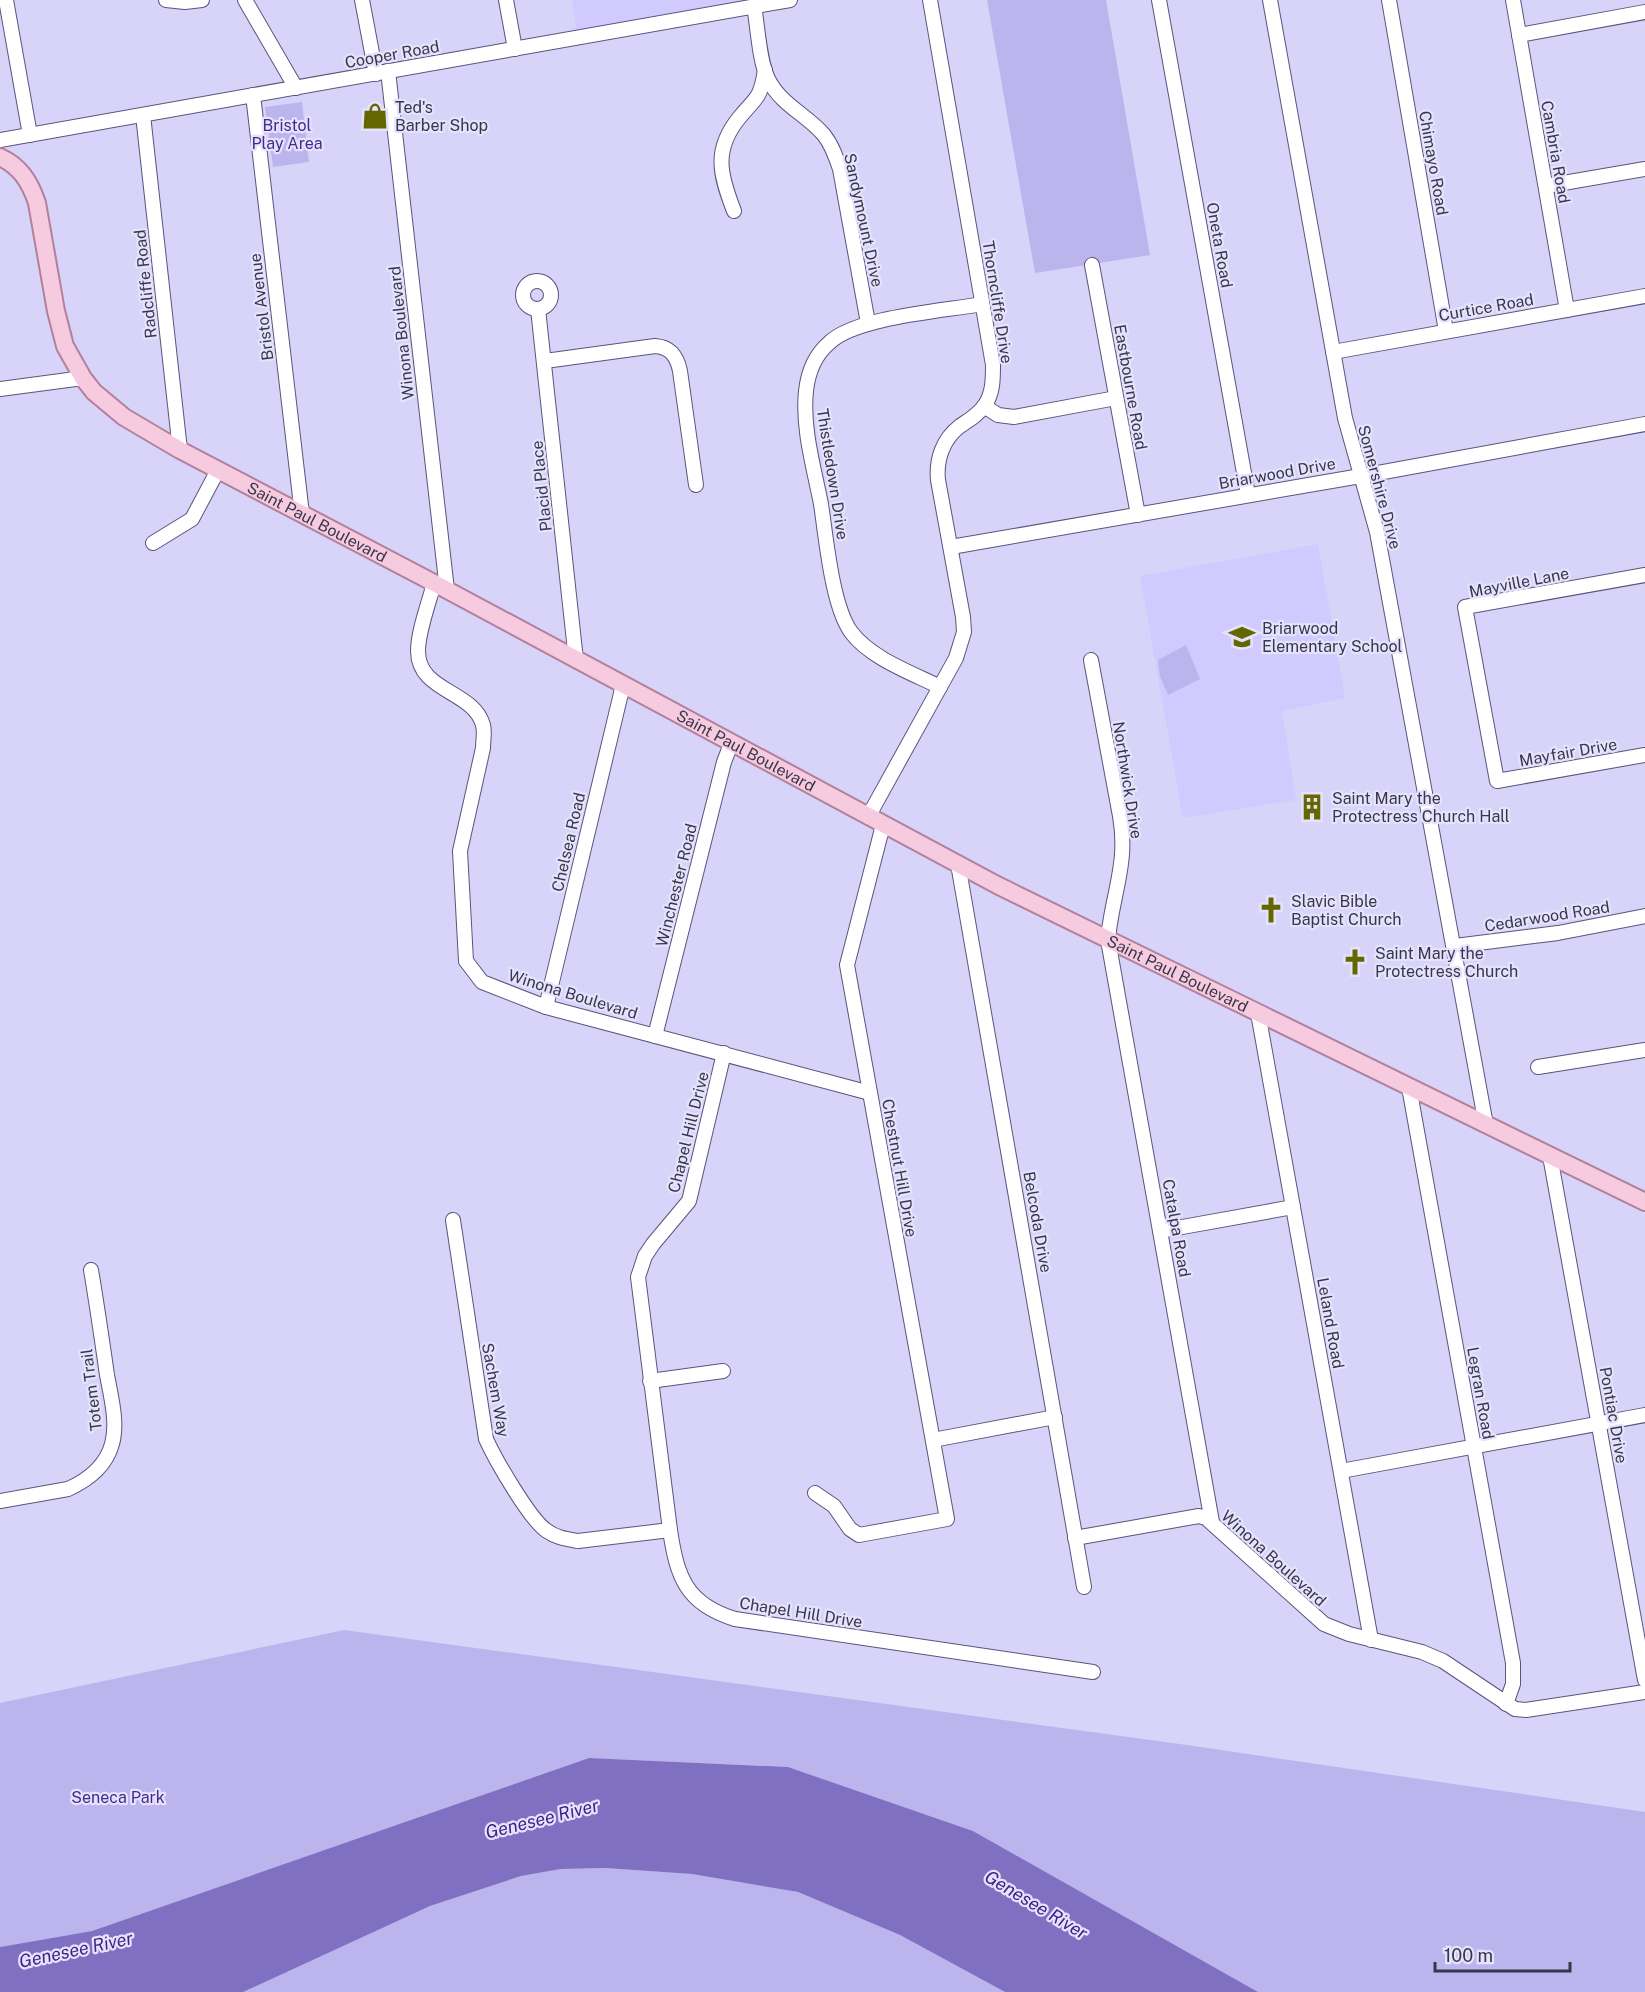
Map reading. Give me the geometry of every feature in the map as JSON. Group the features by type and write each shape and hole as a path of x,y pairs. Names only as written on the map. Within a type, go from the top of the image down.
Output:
{"main road":[{"name":"Saint Paul Boulevard","path":"0,157 17,167 33,189 65,346 83,378 108,405 180,450 875,821 1108,940 1645,1202"}],"street":[{"path":"6,0 30,135"},
{"path":"166,0 185,2 202,0"},
{"path":"245,0 296,88"},
{"name":"Winona Boulevard","path":"362,0 382,73 440,587 419,641 419,660 429,678 472,707 482,722 484,732 483,748 460,850 466,961 482,982 546,1007 870,1093"},
{"path":"506,0 515,49"},
{"name":"Cooper Road","path":"0,140 790,0"},
{"name":"Thorncliffe Drive","path":"930,0 993,365 993,381 984,406"},
{"name":"Oneta Road","path":"1159,0 1248,495"},
{"name":"Somershire Drive","path":"1270,0 1345,418 1377,532 1455,946 1486,1125"},
{"name":"Chimayo Road","path":"1389,0 1446,331"},
{"name":"Cambria Road","path":"1513,0 1567,310"},
{"name":"Sandymount Drive","path":"754,6 765,70 769,80 776,91 823,135 840,169 867,323"},
{"path":"1519,35 1645,12"},
{"path":"734,211 721,173 722,149 730,129 760,95 765,70"},
{"name":"Bristol Avenue","path":"254,95 302,514"},
{"name":"Radcliffe Road","path":"143,115 180,450"},
{"path":"1546,186 1645,169"},
{"name":"Eastbourne Road","path":"1092,265 1138,515"},
{"name":"Curtice Road","path":"1333,352 1645,296"},
{"name":"Thistledown Drive","path":"940,687 875,653 862,644 844,621 836,592 807,423 806,391 812,366 830,341 840,334 867,323 982,304"},
{"name":"Placid Place","path":"538,309 576,660"},
{"path":"545,361 655,346 672,352 680,371 696,485"},
{"path":"0,389 83,378"},
{"path":"875,821 962,645 963,617 938,480 938,463 943,446 952,434 984,406 998,415 1014,417 1116,398"},
{"name":"Briarwood Drive","path":"951,547 1645,424"},
{"path":"153,543 192,519 218,470"},
{"name":"Mayville Lane","path":"1497,781 1465,607 1645,575"},
{"name":"Northwick Drive","path":"1091,660 1123,841 1108,940"},
{"name":"Chelsea Road","path":"546,1007 623,685"},
{"name":"Winchester Road","path":"656,1036 724,762 731,744"},
{"name":"Mayfair Drive","path":"1497,781 1645,755"},
{"name":"Chestnut Hill Drive","path":"815,1493 834,1506 850,1529 859,1535 947,1519 847,965 875,821"},
{"name":"Belcoda Drive","path":"958,864 1084,1587"},
{"name":"Cedarwood Road","path":"1455,946 1538,936 1645,916"},
{"name":"Catalpa Road","path":"1108,940 1212,1522"},
{"name":"Leland Road","path":"1258,1013 1371,1640"},
{"path":"1538,1067 1645,1050"},
{"name":"Chapel Hill Drive","path":"724,1053 689,1201 653,1244 640,1267 638,1287 674,1557 682,1581 700,1602 721,1615 749,1622 1093,1672"},
{"name":"Legran Road","path":"1409,1087 1513,1663 1513,1684 1506,1704"},
{"name":"Pontiac Drive","path":"1550,1156 1645,1680"},
{"path":"1160,1231 1293,1207"},
{"name":"Sachem Way","path":"453,1220 486,1439 532,1517 548,1532 566,1539 578,1540 670,1530"},
{"name":"Totem Trail","path":"0,1501 68,1489 77,1485 102,1464 112,1444 114,1434 112,1408 91,1270"},
{"path":"650,1381 723,1371"},
{"path":"1341,1471 1645,1415"},
{"path":"933,1440 1055,1417"},
{"name":"Winona Boulevard","path":"1076,1538 1199,1516 1212,1522 1314,1617 1336,1630 1422,1652 1443,1661 1515,1709 1526,1710 1645,1692"}],"shaded area":[{"path":"572,0 755,0 577,31"},
{"name":"Briarwood Elementary School","path":"1318,544 1345,698 1282,711 1296,800 1183,818 1140,576"}],"green space":[{"path":"987,0 1106,0 1150,255 1035,273"},
{"name":"Bristol Play Area","path":"302,102 309,162 273,167 265,107"},
{"path":"1186,645 1200,679 1168,695 1160,676 1158,660"},
{"name":"Seneca Park","path":"344,1630 1187,1745 1645,1812 1645,1992 1258,1992 973,1831 788,1767 589,1758 92,1931 0,1947 0,1703"},
{"path":"605,1868 692,1874 798,1892 900,1935 1005,1992 239,1992 430,1906 521,1876 561,1869"}],"water":[{"name":"Genesee River","path":"589,1758 788,1767 973,1831 1258,1992 1005,1992 900,1935 798,1892 692,1874 605,1868 561,1869 521,1876 430,1906 243,1992 0,1992 0,1947 92,1931"}],"place":[{"name":"Ted's Barber Shop","path":"375,116"},
{"name":"Briarwood Elementary School","path":"1242,637"},
{"name":"Saint Mary the Protectress Church Hall","path":"1312,807"},
{"name":"Slavic Bible Baptist Church","path":"1271,910"},
{"name":"Saint Mary the Protectress Church","path":"1355,962"}]}
